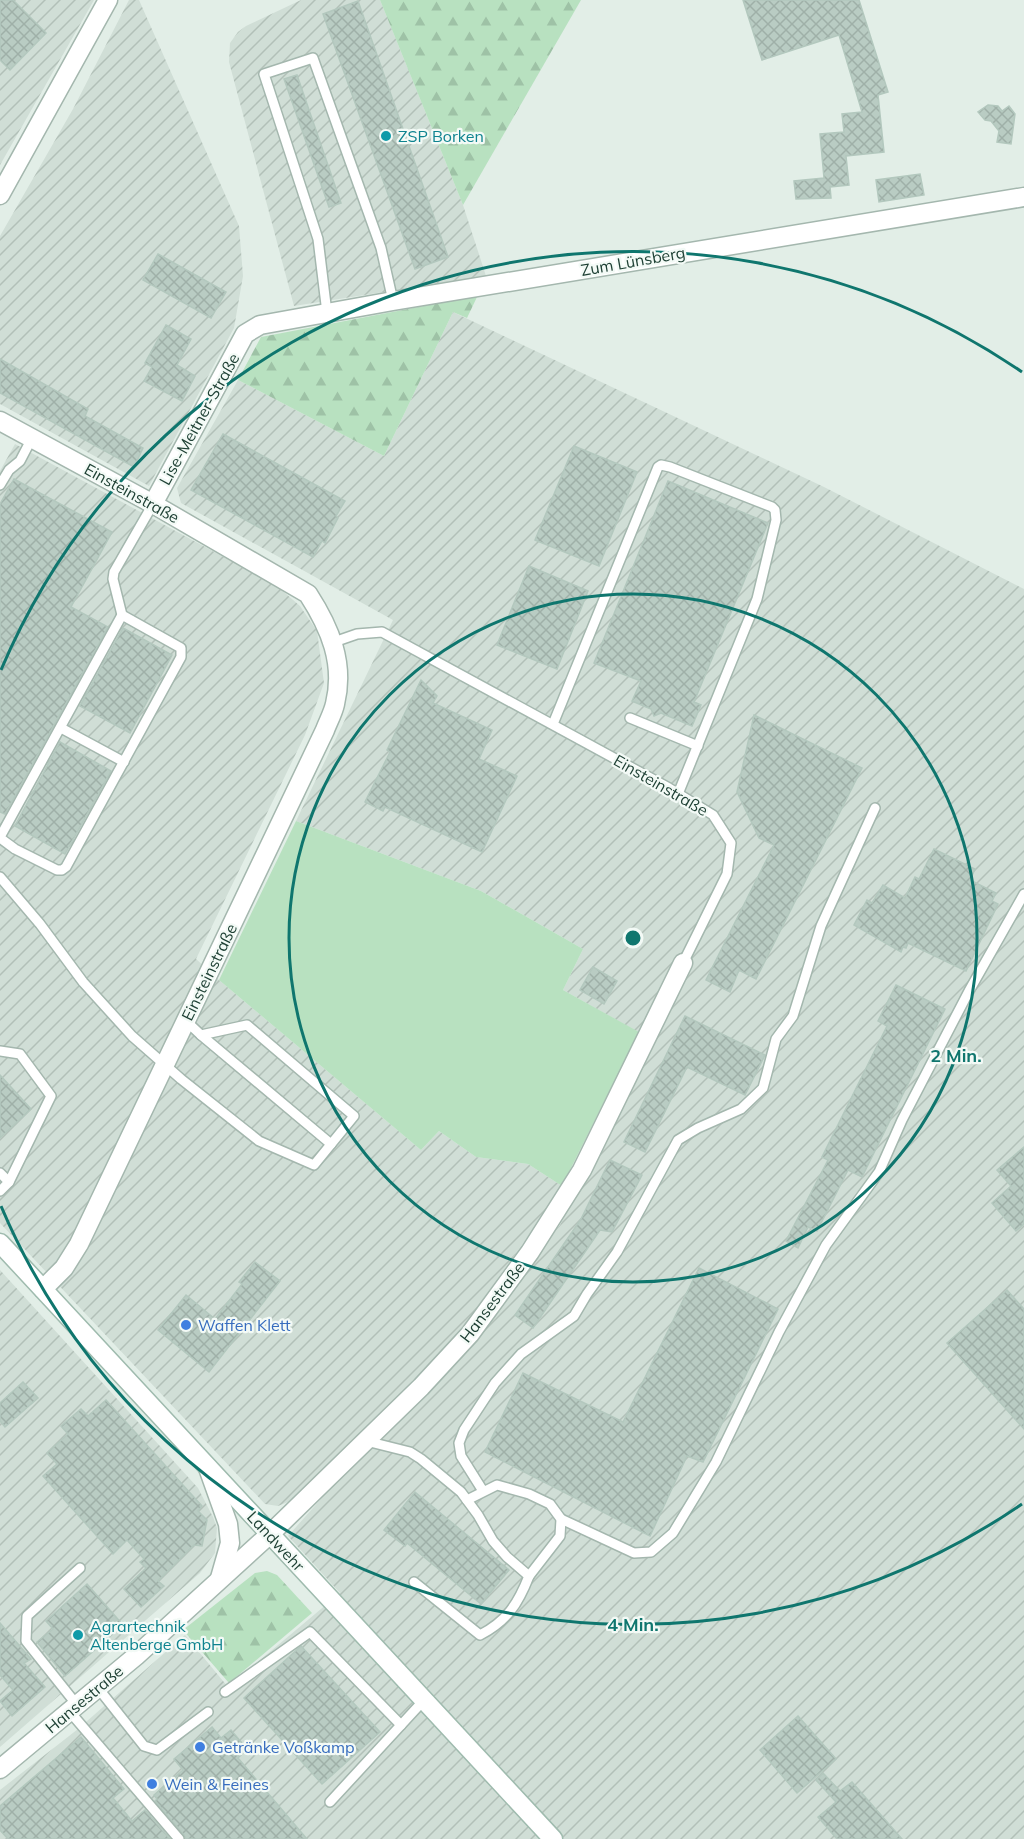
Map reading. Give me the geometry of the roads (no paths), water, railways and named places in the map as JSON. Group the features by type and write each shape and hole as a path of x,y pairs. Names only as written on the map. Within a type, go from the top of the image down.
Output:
{"street":[{"path":"0,195 108,0"},
{"name":"Zum Lünsberg","path":"245,334 260,325 393,301 1024,197"},
{"name":"Lise-Meitner-Straße","path":"153,504 245,334"},
{"name":"Einsteinstraße","path":"0,421 153,504 308,594 334,642 338,674 335,704 328,721 186,1021 79,1244 64,1268 43,1289"},
{"name":"Hansestraße","path":"0,1769 98,1688 270,1534 421,1387 470,1334 530,1252 582,1170 683,963"},
{"name":"Landwehr","path":"0,1243 553,1839"},
{"path":"208,1468 228,1524 230,1543 220,1580"}],"lane":[{"path":"327,313 318,239 264,74 313,58 381,248 393,301"},
{"path":"0,485 9,470 20,461 32,438"},
{"path":"553,724 656,470 661,465 772,507 776,514 757,599 678,794"},
{"path":"122,615 178,645 183,652 66,867 57,870 15,849 0,838 122,615 113,579 114,573 153,504"},
{"name":"Einsteinstraße","path":"334,642 357,634 382,632 553,724 713,815 731,843 727,874 683,963"},
{"path":"630,718 698,746"},
{"path":"61,728 123,762"},
{"path":"483,1491 461,1456 459,1443 464,1430 495,1383 521,1353 574,1316 617,1252 678,1140 698,1128 741,1109 763,1088 777,1039 792,1016 821,926 875,808"},
{"path":"0,876 40,924 83,982 132,1036 164,1065 259,1141 314,1165 354,1116 247,1025 201,1035"},
{"path":"466,1500 497,1485 529,1494 550,1504 561,1519 634,1553 651,1552 673,1533 716,1462 779,1332 826,1245 879,1172 902,1120 969,991 1024,894"},
{"path":"186,1021 331,1144"},
{"path":"0,1051 20,1054 51,1096 9,1182 0,1191"},
{"path":"0,1173 9,1182"},
{"path":"366,1441 410,1452 461,1492 493,1541 529,1576"},
{"path":"414,1582 480,1635 496,1626 520,1599 529,1576 560,1536 561,1519"},
{"path":"80,1568 27,1616 26,1641 74,1708 179,1839"},
{"path":"225,1692 310,1632 401,1725"},
{"path":"98,1688 144,1746 157,1750 208,1712"},
{"path":"330,1802 425,1700"}],"place":[{"name":"ZSP Borken","path":"386,136"},
{"name":"Waffen Klett","path":"186,1325"},
{"name":"Agrartechnik Altenberge GmbH","path":"78,1635"},
{"name":"Getränke Voßkamp","path":"200,1747"},
{"name":"Wein & Feines","path":"152,1784"}]}
